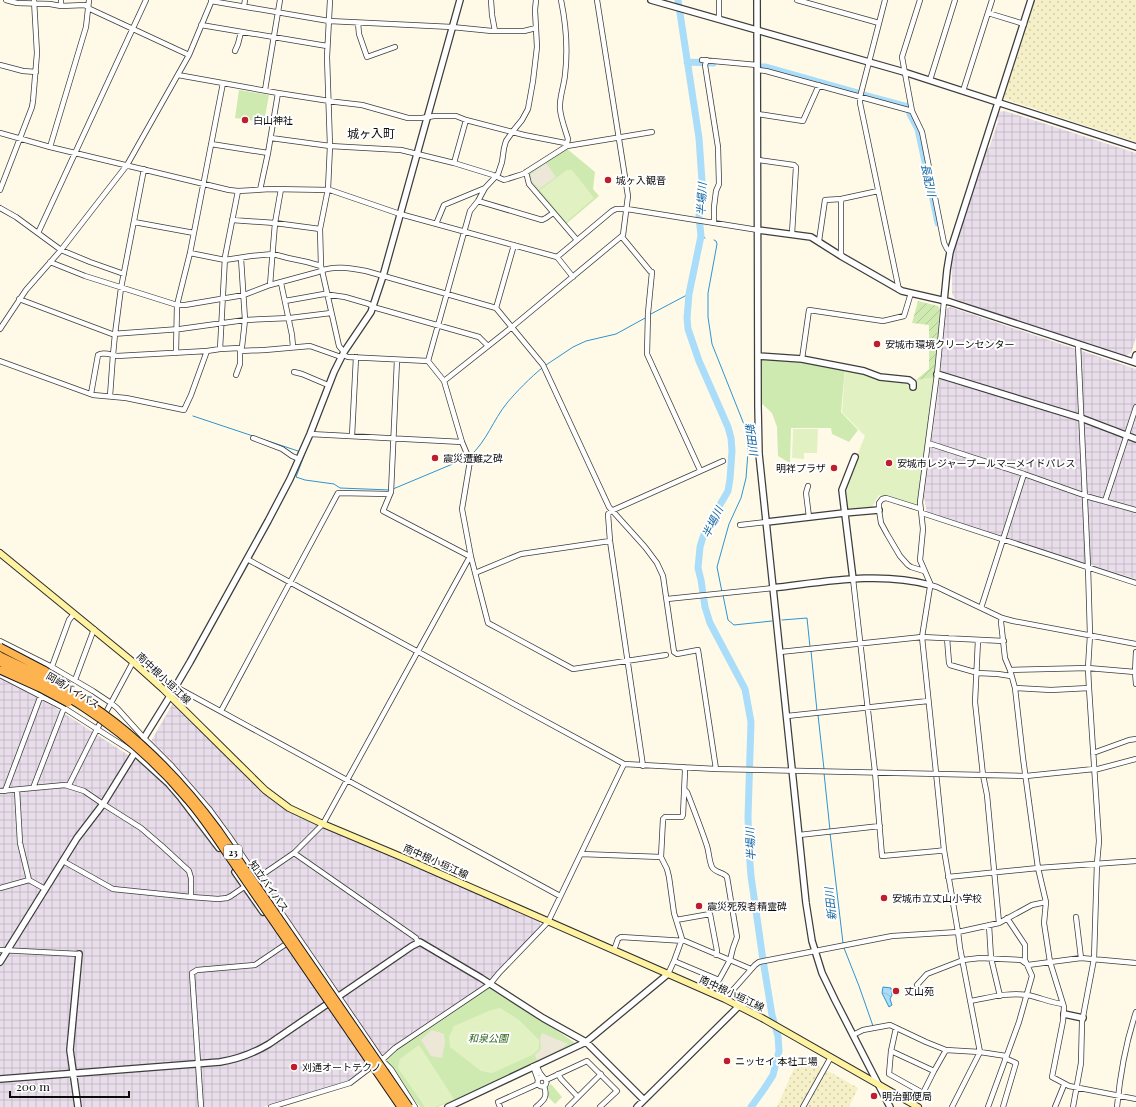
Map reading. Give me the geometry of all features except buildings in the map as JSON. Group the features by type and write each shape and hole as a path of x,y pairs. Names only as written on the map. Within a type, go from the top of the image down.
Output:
{"highway":[{"name":"23","path":"0,647 53,675 124,725 147,750"},
{"name":"知立バイパス","path":"0,656 62,687 122,728 147,750 192,796 218,830 409,1107"},
{"name":"岡崎バイパス","path":"0,662 64,695 131,742"},
{"name":"23","path":"0,670 40,688 84,711 131,742"},
{"name":"知立バイパス","path":"131,742 167,777 200,816 255,893 402,1107"}],"main road":[{"name":"南中根小垣江線","path":"0,553 133,662 269,793 289,808 725,999 762,1018 918,1107"}],"street":[{"path":"6,0 17,3 34,2 60,6 85,5 88,8 189,55"},
{"path":"60,6 61,0"},
{"path":"50,147 86,27 89,0"},
{"path":"38,233 146,0"},
{"path":"0,329 19,299 61,250 127,165 189,55 212,0 329,21 452,27 494,31 524,31 536,28"},
{"path":"244,6 245,0"},
{"path":"265,90 280,0"},
{"path":"330,0 327,46 330,146 328,189 320,229 321,268 339,346 343,355"},
{"path":"0,962 63,860 103,804 176,687 268,521 299,459 328,385 343,355 373,307 460,0"},
{"path":"491,0 494,31"},
{"path":"436,224 444,205 485,188 497,177 500,172 505,144 508,137 520,123 528,109 537,47 536,0"},
{"path":"271,138 330,146 401,150 454,163 504,180 521,175 567,144 568,139 560,110 566,63 565,27 561,0"},
{"path":"444,381 623,235 628,196 597,0"},
{"path":"651,0 904,72 1136,147"},
{"path":"719,0 719,19"},
{"path":"757,0 759,454 806,903 816,952 825,980 890,1107"},
{"path":"797,0 879,23"},
{"path":"885,0 860,97 860,106 899,290"},
{"path":"920,0 902,57 912,111 922,132 944,243 950,252"},
{"path":"930,80 955,0"},
{"path":"963,91 992,0"},
{"path":"952,1107 980,1052 960,948 944,850 928,701 922,637 930,585 920,560 924,529 921,511 921,496 937,374 950,252 1031,0"},
{"path":"0,190 32,107 37,53 34,2"},
{"path":"988,13 1024,24"},
{"path":"358,23 359,34 368,58 395,47"},
{"path":"201,25 327,46"},
{"path":"235,51 241,32"},
{"path":"712,223 716,191 719,184 718,147 705,61 758,67 912,111"},
{"path":"0,65 23,71 36,72"},
{"path":"178,75 278,93 368,106 408,118 456,116 524,135 567,144 619,138 652,132"},
{"path":"176,353 177,305 190,253 223,83"},
{"path":"758,114 803,121 819,85"},
{"path":"260,190 271,138 278,93"},
{"path":"454,163 466,120"},
{"path":"0,133 50,147 238,191 328,189 400,214 557,257 573,276"},
{"path":"211,144 268,153"},
{"path":"758,160 794,165 796,167 792,234"},
{"path":"110,396 115,334 124,274 144,169"},
{"path":"526,172 528,182 577,240"},
{"path":"428,361 470,211 478,202 485,188"},
{"path":"270,286 275,223 281,189"},
{"path":"220,349 225,260 238,191"},
{"path":"819,242 825,201 878,191"},
{"path":"841,199 841,256"},
{"path":"478,202 542,220 553,212"},
{"path":"0,208 16,217 61,250 124,274"},
{"path":"557,257 614,210 619,208 811,237 899,290 944,301 1135,362 1136,355"},
{"path":"232,220 275,223 320,229"},
{"path":"134,222 194,233"},
{"path":"622,237 652,272 648,317 647,354 700,470"},
{"path":"496,308 514,245"},
{"path":"190,253 225,260 273,254 324,269 351,268 496,308 544,367 611,511 637,538 657,563 663,576 675,653 698,650 716,769"},
{"path":"236,375 240,364 240,350 242,347 245,320 241,258"},
{"path":"50,262 78,274 177,305 244,295 321,268"},
{"path":"280,283 292,335 293,347"},
{"path":"802,358 809,310 883,321 904,316 911,293"},
{"path":"285,301 324,294 345,297 369,304 373,307 480,337 488,346"},
{"path":"19,299 112,334 177,329 221,322 332,313"},
{"path":"1073,1107 1081,1063 1082,1022 1084,1018 1094,959 1099,841 1088,668 1090,635 1088,567 1078,344"},
{"path":"91,394 98,355 101,353 118,356 239,348 240,350 310,346 348,357 428,361 444,381 462,442 470,461 462,509 471,557 488,623 573,669 666,655"},
{"path":"0,361 91,394 126,398 184,410 207,351"},
{"path":"758,356 802,358 864,371 880,377 909,380 913,383 913,388"},
{"path":"352,436 356,357"},
{"path":"397,360 391,491 383,511 471,557"},
{"path":"294,372 328,385"},
{"path":"937,374 1081,418 1136,438"},
{"path":"1105,501 1136,407"},
{"path":"310,434 462,442"},
{"path":"253,438 282,449 299,459"},
{"path":"928,443 1084,495 1136,510"},
{"path":"855,457 842,490 875,772 882,856 944,850"},
{"path":"643,766 610,541 608,514 611,511 723,461"},
{"path":"981,608 1024,474"},
{"path":"808,486 806,493 809,517"},
{"path":"221,711 338,492 391,491"},
{"path":"924,571 910,567 900,556 881,522 879,503 884,498 1002,540 1136,583"},
{"path":"740,525 879,510"},
{"path":"475,573 528,552 610,541"},
{"path":"63,860 114,889 218,899 227,898 294,853 323,824 471,557"},
{"path":"246,559 291,582 624,764 716,769 1026,776 1094,770 1136,759"},
{"path":"666,599 853,579 894,579 930,585 1002,618 1012,621 1136,644"},
{"path":"74,614 68,621 52,667 3,791 69,785 84,791 141,828 189,871 191,878 190,897"},
{"path":"1002,618 1001,622 1005,658 1010,670 1014,688 1038,868 1046,902 1044,923 1050,962 1064,1004 1064,1014 1052,1077 1064,1085 1136,1099"},
{"path":"75,680 94,629"},
{"path":"780,652 922,637 1004,641"},
{"path":"946,638 949,664 976,672 1011,676"},
{"path":"978,640 975,702 983,775 987,795 999,923"},
{"path":"0,641 52,667 111,703 171,765 210,810 229,836 382,1060 391,1069 415,1107"},
{"path":"1136,652 1136,684"},
{"path":"69,785 97,728 133,662"},
{"path":"1010,670 1088,668 1135,672"},
{"path":"0,675 64,708 97,728 134,753 168,783 220,849 398,1107"},
{"path":"176,687 560,896"},
{"path":"1014,688 1051,690 1089,688"},
{"path":"787,716 928,701"},
{"path":"33,788 64,708"},
{"path":"1093,753 1129,740 1136,739"},
{"path":"382,1060 396,1048 490,984 548,922 624,764"},
{"path":"448,1107 586,1042 668,974 682,941 682,937 676,920 667,869 661,857 663,818 683,816 684,767"},
{"path":"17,790 20,843 30,880 45,889"},
{"path":"674,961 719,980 730,960 737,937 728,877 725,874 716,871 712,867 701,828 687,792 684,790"},
{"path":"799,835 880,826"},
{"path":"294,853 416,938 418,942 490,984 543,1018 586,1042 644,1100"},
{"path":"581,854 661,857"},
{"path":"948,877 995,871 1136,861"},
{"path":"0,888 30,880"},
{"path":"725,999 759,962 892,936 958,932 999,923 1032,905 1046,902"},
{"path":"676,920 710,914 717,951 716,955"},
{"path":"1076,917 1081,958"},
{"path":"988,1107 1019,1022 1032,976 1025,960 1025,945 1007,918"},
{"path":"989,925 991,958 1000,996"},
{"path":"614,950 618,939 621,937 685,941 751,970"},
{"path":"0,1079 229,1061 252,1053 269,1044 418,942"},
{"path":"201,1107 192,973 197,970 255,964 286,944"},
{"path":"0,950 78,954 70,1050 78,1107"},
{"path":"918,985 927,974 963,960 980,958 1021,960 1028,965 1081,958 1136,963"},
{"path":"970,1001 1007,994 1026,995 1058,1004 1064,1004"},
{"path":"637,1107 739,1006"},
{"path":"1117,1107 1130,1029 1136,1012"},
{"path":"1064,1014 1084,1018"},
{"path":"853,1035 863,1030 890,1026 946,1050 980,1052 1005,1057 1016,1063 1003,1107"},
{"path":"896,1028 891,1051 889,1074 924,1093 946,1050"},
{"path":"891,1051 934,1071"},
{"path":"803,1107 831,1057"},
{"path":"500,1107 498,1102 538,1082 539,1078 558,1074 587,1061 617,1091 600,1107"},
{"path":"535,1066 546,1083 544,1086 546,1092 545,1098 536,1107"},
{"path":"535,1066 538,1082 541,1086 544,1086"},
{"path":"271,1107 350,1083 371,1067"},
{"path":"558,1074 578,1097"},
{"path":"570,1106 600,1074"},
{"path":"1055,1107 1064,1085"}],"shaded area":[{"path":"1034,0 1136,0 1136,142 1002,98"},
{"path":"1005,111 1136,153 1136,338 1131,353 1124,357 955,299 952,294 951,263 954,249 984,151 989,148 998,122 998,112"},
{"path":"546,163 556,177 539,189 531,180 531,174"},
{"path":"950,307 1136,369 1136,579 927,513 924,497 940,378 945,310"},
{"path":"0,678 48,703 139,762 173,703 252,783 286,811 539,921 541,926 496,977 350,1080 263,1107 0,1107"},
{"path":"432,1030 444,1034 445,1043 442,1058 431,1056 421,1040"},
{"path":"542,1033 568,1044 556,1052 537,1061 535,1055 541,1049 540,1039"},
{"path":"800,1055 858,1088 849,1107 777,1107"}],"green space":[{"path":"239,90 269,95 264,122 235,118"},
{"path":"566,148 595,172 593,189 599,196 566,224 530,181 529,172"},
{"path":"567,170 572,170 594,198 566,222 540,190"},
{"path":"918,301 938,306 941,310 935,378 915,408 916,380 929,369 929,325 912,323"},
{"path":"762,359 798,361 845,369 841,412 858,430 849,442 832,434 831,428 791,428 790,463 778,456 777,427 772,413 760,402 760,361"},
{"name":"安城市レジャープールマーメイドパレス","path":"845,369 882,380 910,383 916,380 935,377 919,505 916,506 879,495 872,507 846,509 843,489 865,436 842,412"},
{"path":"793,429 818,429 817,453 804,453 804,459 792,458"},
{"name":"和泉公園","path":"490,984 575,1043 565,1051 438,1107 420,1107 382,1060"},
{"path":"500,1008 519,1020 539,1040 539,1049 532,1055 492,1073 481,1071 450,1047 449,1037 454,1026 491,1010"},
{"path":"419,1045 454,1099 435,1107 425,1107 398,1068 400,1059"},
{"path":"551,1084 562,1097 555,1104 548,1097 546,1088"}],"water":[{"path":"883,987 891,988 892,995 890,999 892,1005 889,1007 882,993"}],"waterway":[{"name":"半場川","path":"678,0 699,138 702,181 699,217 701,236 689,294 687,318 688,329 699,361 728,427 732,451 728,491 707,527 703,537 700,547 698,568 705,607 710,623 745,689 751,722 748,817 751,876 763,960 772,1015 778,1036 779,1051 773,1075 751,1107"},
{"name":"長配川","path":"687,62 713,63"},
{"name":"長配川","path":"762,67 858,93"},
{"name":"長配川","path":"863,95 908,108"},
{"name":"長配川","path":"910,114 918,129 938,223"},
{"name":"新田川","path":"701,236 705,238"},
{"name":"新田川","path":"714,240 717,244 708,293 708,317 712,344 745,427 748,452 746,478 741,498 729,524 717,567 722,592"},
{"path":"649,315 689,294"},
{"path":"546,365 573,347 586,341 616,334 647,317"},
{"path":"470,456 481,444 507,403 542,368"},
{"path":"193,416 253,436"},
{"path":"256,437 298,451"},
{"path":"305,453 296,477 305,480 334,484 340,488 390,490"},
{"path":"393,489 467,458"},
{"name":"新田川","path":"723,595 728,620 734,625 772,621"},
{"name":"新田川","path":"782,620 807,618 810,647"},
{"name":"新田川","path":"811,651 817,711"},
{"name":"新田川","path":"818,715 824,769"},
{"name":"新田川","path":"824,773 830,830"},
{"name":"新田川","path":"830,833 843,943"},
{"name":"新田川","path":"844,948 873,1026"}],"place":[{"name":"白山神社","path":"245,120"},
{"name":"城ヶ入観音","path":"608,180"},
{"name":"安城市環境クリーンセンター","path":"877,344"},
{"name":"震災遭難之碑","path":"435,458"},
{"name":"安城市レジャープールマーメイドパレス","path":"889,463"},
{"name":"明祥プラザ","path":"834,468"},
{"name":"安城市立丈山小学校","path":"884,898"},
{"name":"震災死歿者精霊碑","path":"699,906"},
{"name":"丈山苑","path":"896,991"},
{"name":"ニッセイ 本社工場","path":"727,1061"},
{"name":"刈通オートテクノ","path":"294,1067"},
{"name":"明治郵便局","path":"874,1096"}],"district":[{"name":"城ヶ入町","path":"371,133"}]}
